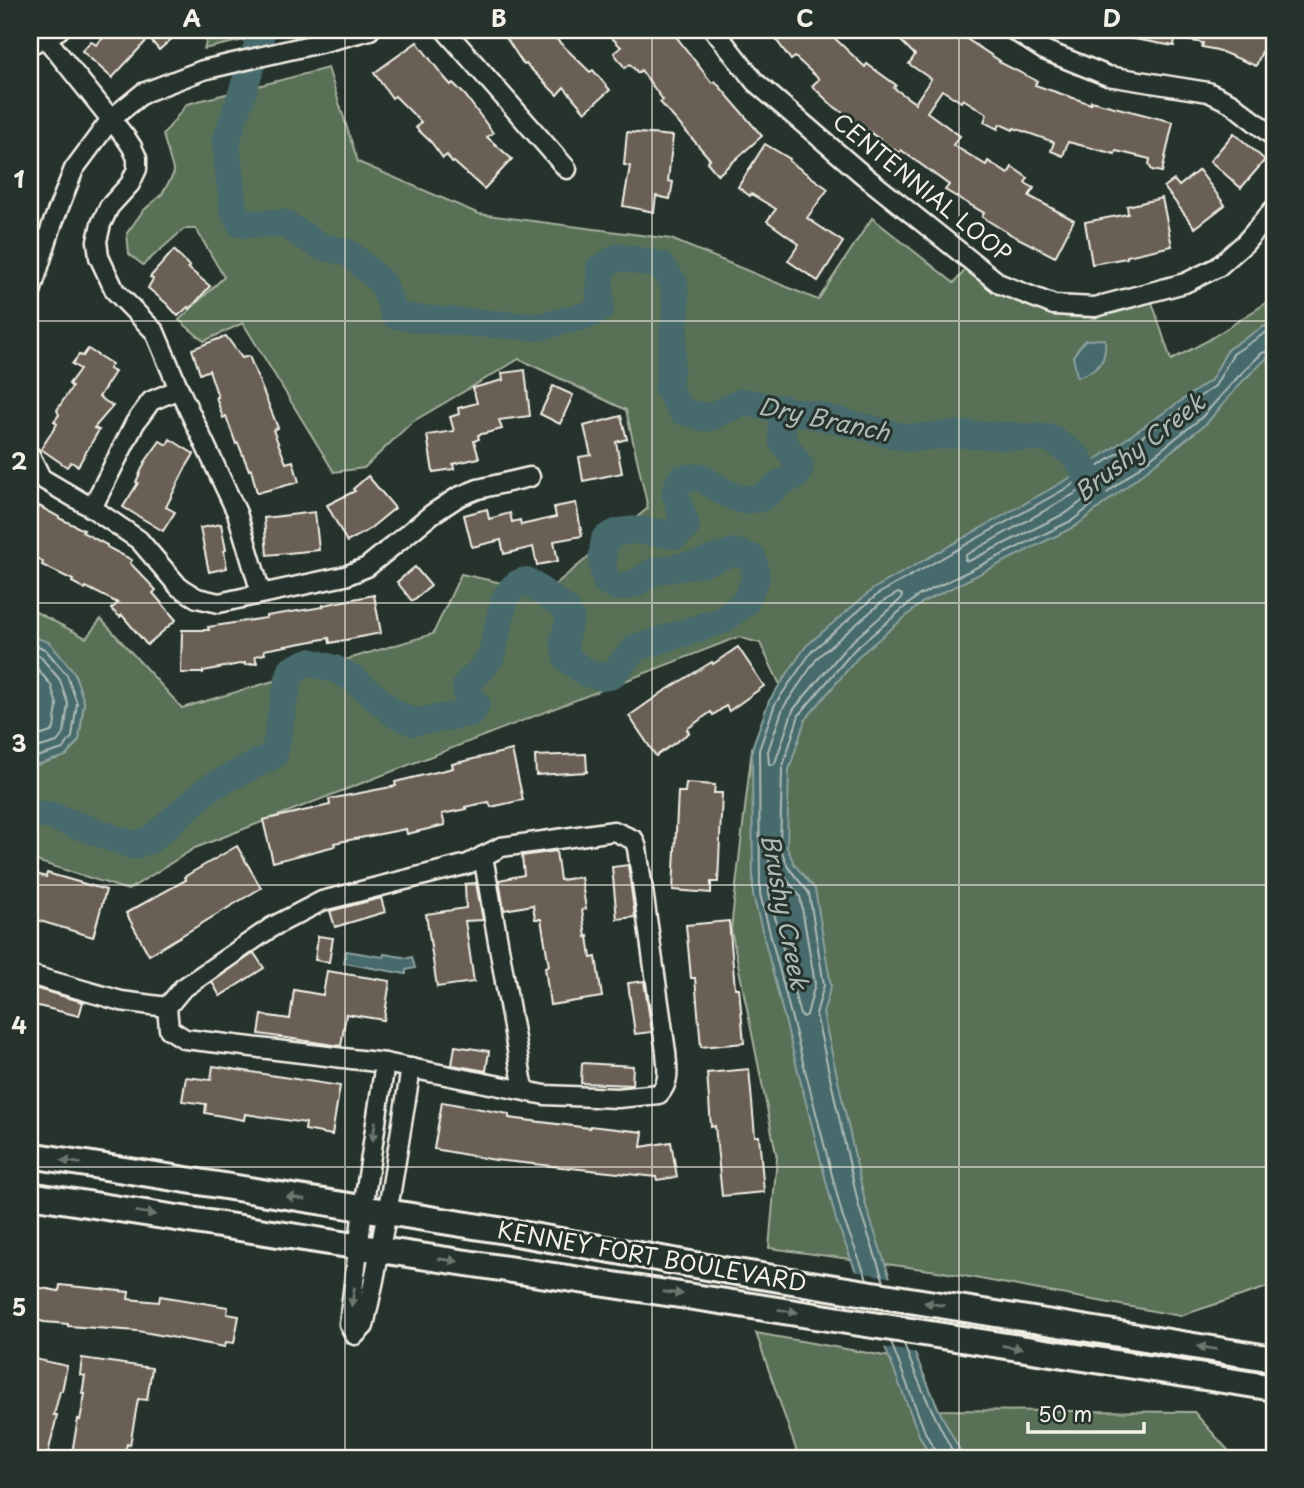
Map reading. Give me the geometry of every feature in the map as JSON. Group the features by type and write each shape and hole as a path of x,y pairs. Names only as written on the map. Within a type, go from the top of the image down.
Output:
{"main road":[{"name":"KENNEY FORT BOULEVARD","path":"30,1155 1274,1359"},
{"name":"KENNEY FORT BOULEVARD","path":"30,1195 1274,1388"}],"street":[{"path":"30,295 52,225 74,169 111,119 143,93 203,70 370,30"},
{"path":"444,30 567,169"},
{"name":"CENTENNIAL LOOP","path":"714,30 755,82 862,174 1000,284 1054,305 1095,307 1185,283 1218,267 1245,243 1274,209"},
{"path":"1013,30 1044,50 1108,76 1208,92 1231,103 1274,137"},
{"path":"45,37 111,119 137,158 130,184 109,207 101,224 97,241 99,257 115,291 155,332 237,513 261,593"},
{"path":"92,508 135,423 151,401 179,389"},
{"path":"30,456 41,478 139,540 179,587 197,598 219,603 345,576 367,568 432,514 458,497 478,489 530,477"},
{"path":"614,831 634,840 666,1052 668,1077 659,1094 618,1098 545,1094 385,1063 185,1039 169,1029 167,1007 182,989 272,927 322,901 468,864 483,856 501,847 614,831"},
{"path":"483,856 524,1090"},
{"path":"30,975 121,1001 167,1007"},
{"path":"369,1249 375,1211 385,1063"},
{"path":"375,1211 411,1068"}],"green space":[{"path":"210,30 288,30 204,49"},
{"path":"328,68 358,162 479,214 671,239 818,300 872,218 954,283 967,268 1011,297 1041,311 1057,315 1093,317 1152,302 1171,360 1207,341 1274,298 1274,1285 1180,1316 937,1271 769,1248 777,1158 731,929 752,748 783,691 760,643 738,637 195,848 128,890 30,859 30,767 66,756 79,740 84,702 74,672 49,643 30,636 30,609 86,638 101,619 182,708 433,634 461,574 511,585 552,587 648,508 626,410 519,359 412,422 364,468 334,472 243,323 204,341 179,320 224,277 196,229 184,229 143,265 129,254 127,233 143,211 162,194 174,173 163,135 187,104"},
{"path":"756,1333 918,1362 939,1410 1194,1412 1235,1458 799,1458"}],"water":[{"name":"Brushy Creek","path":"1274,324 1274,356 1267,358 1242,382 1207,423 1076,526 923,602 860,655 805,720 789,770 787,847 794,864 815,889 831,986 823,1013 866,1206 918,1362 964,1458 931,1458 919,1435 836,1220 753,895 752,748 769,701 806,646 873,589 1068,479 1211,380 1228,349 1263,327"},
{"path":"1105,339 1105,353 1100,364 1091,372 1077,377 1073,356 1085,340"},
{"path":"30,636 49,642 74,672 84,702 79,740 66,756 30,767"},
{"path":"346,951 383,957 384,954 412,957 415,968 406,970 406,974 344,963"}],"pier":[{"path":"852,1271 893,1278 918,1353 882,1347"}],"building":[{"path":"111,30 169,30 175,36 159,50 149,38 112,78 82,51 91,41 96,45"},
{"path":"501,30 547,30 590,72 593,70 610,90 585,112 564,87 557,95 524,65"},
{"path":"604,30 671,30 712,83 715,81 762,136 718,175 707,162 710,159 660,102 663,100 641,70 638,73 630,64 625,68 614,53 621,47"},
{"path":"769,30 826,30 865,67 867,64 915,103 931,79 909,64 915,55 890,30 953,30 999,62 1037,81 1035,85 1091,104 1091,101 1173,122 1162,172 1152,170 1150,159 1116,151 1115,154 1068,142 1063,156 1051,151 1054,142 1000,124 998,129 984,122 987,114 942,90 927,112 960,136 953,145 986,165 988,161 1008,174 1012,167 1028,178 1025,183 1034,188 1029,196 1074,220 1055,257 982,217 984,213 945,190 949,185 832,105 812,86 819,79 795,57 791,60"},
{"path":"1118,30 1271,30 1256,66 1217,50 1202,47 1203,43 1175,38 1174,46 1117,36"},
{"path":"417,42 451,85 453,83 465,95 493,133 487,137 512,159 484,189 452,163 447,155 443,158 416,128 421,122 395,96 392,98 374,73"},
{"path":"627,132 673,136 668,181 673,182 670,199 656,196 654,212 623,206 630,166 624,165"},
{"path":"1234,133 1265,160 1241,188 1210,161"},
{"path":"765,144 790,159 789,161 828,189 807,218 843,242 818,281 788,261 799,244 767,221 776,209 738,187"},
{"path":"1199,170 1225,205 1195,228 1164,187 1174,180 1179,186"},
{"path":"1162,198 1172,246 1092,264 1085,222 1128,214 1127,206"},
{"path":"174,250 190,267 188,268 210,286 190,309 188,307 178,316 148,288 153,279 150,277"},
{"path":"226,336 242,358 249,356 278,428 273,430 286,463 293,461 299,482 257,493 251,469 249,470 238,443 236,444 226,416 223,418 209,370 200,374 192,349"},
{"path":"88,349 112,364 109,369 115,372 99,397 113,406 94,428 99,430 78,466 71,462 67,467 41,449 57,424 54,421 59,415 57,410 72,387 69,384 80,369 72,364"},
{"path":"525,370 530,416 499,420 502,429 478,435 479,439 474,441 479,458 453,464 454,469 433,472 427,435 454,431 450,417 459,414 458,408 477,403 473,388 503,380 502,373"},
{"path":"553,386 573,395 560,424 540,414"},
{"path":"621,416 627,439 616,442 622,473 583,481 579,457 591,455 584,426"},
{"path":"170,439 194,454 166,507 175,512 163,531 123,507 138,483 136,482 145,462 160,441 167,445"},
{"path":"368,476 395,508 367,531 347,542 327,505 355,491 353,489"},
{"path":"576,503 582,536 554,541 558,561 537,565 533,547 504,554 501,540 472,547 464,515 487,509 489,519 510,513 512,522 520,520 521,525 556,517 554,507"},
{"path":"30,505 37,510 39,506 84,530 82,532 132,560 130,563 156,590 153,593 176,620 147,645 122,615 120,617 111,609 118,603 86,587 85,589 42,565 43,562 30,554"},
{"path":"315,512 319,550 267,555 264,518"},
{"path":"221,524 227,568 209,572 200,528"},
{"path":"415,567 431,586 412,601 397,582"},
{"path":"374,595 381,633 330,643 329,638 264,650 265,654 255,656 257,663 245,663 203,673 181,673 182,630 209,630 208,627 266,618"},
{"path":"738,647 764,686 729,711 726,706 713,715 711,712 687,729 689,733 656,756 629,716"},
{"path":"512,750 523,800 491,807 489,802 465,807 466,809 442,814 445,825 407,834 406,829 334,843 335,846 273,862 263,820 330,805 329,799 396,786 395,782 453,768 452,764"},
{"path":"586,754 587,772 536,775 535,756"},
{"path":"686,783 715,785 714,793 722,793 718,882 711,882 711,893 673,890 678,792 685,792"},
{"path":"237,846 261,888 149,955 126,913 186,880 184,877"},
{"path":"556,851 560,880 581,877 586,909 582,910 586,937 588,936 591,958 596,957 602,997 550,1005 545,967 549,966 541,919 535,919 533,905 504,910 499,880 524,875 522,856"},
{"path":"628,865 635,917 617,919 612,867"},
{"path":"30,872 46,877 47,873 106,890 93,937 30,918"},
{"path":"476,883 483,920 465,921 474,982 437,987 426,914 466,908 465,884"},
{"path":"381,898 385,912 335,927 330,911"},
{"path":"729,921 735,988 739,988 744,1043 701,1047 695,978 691,978 686,925"},
{"path":"318,936 333,938 329,962 315,960"},
{"path":"254,953 264,968 220,996 212,982"},
{"path":"327,971 390,981 384,1020 346,1014 341,1046 259,1034 262,1015 290,1019 294,990 323,995"},
{"path":"644,981 652,1032 635,1034 628,983"},
{"path":"34,988 83,1002 79,1016 30,1004"},
{"path":"455,1046 489,1051 486,1071 452,1065"},
{"path":"582,1063 633,1066 632,1085 581,1083"},
{"path":"213,1066 340,1086 332,1135 305,1130 306,1123 245,1114 244,1120 205,1113 206,1104 182,1101 186,1077 211,1080"},
{"path":"749,1069 755,1136 759,1136 764,1192 722,1196 715,1126 711,1127 707,1073"},
{"path":"442,1102 509,1114 509,1118 643,1132 641,1147 671,1142 677,1177 657,1180 656,1177 495,1160 434,1149"},
{"path":"60,1285 129,1292 128,1299 159,1302 160,1296 228,1307 227,1314 239,1316 234,1343 226,1342 225,1347 138,1331 68,1326 30,1318 30,1286 59,1291"},
{"path":"30,1358 67,1366 54,1415 57,1415 47,1458 30,1458"},
{"path":"82,1358 152,1368 147,1400 138,1399 130,1445 127,1444 124,1458 71,1458 85,1394 82,1394 85,1376 80,1375"}],"waterway":[{"name":"Dry Branch","path":"261,30 226,142 233,208 241,224 283,223 320,246 349,253 383,284 395,315 538,327 588,315 600,309 600,268 619,257 660,265 674,283 676,310 668,389 682,411 707,418 743,402 814,415 908,438 958,434 1050,438 1078,458 1093,490"},
{"path":"30,813 51,816 133,845 150,840 209,788 274,755 292,670 309,662 335,669 352,678 395,714 414,722 472,713 476,703 467,695 466,685 491,656 501,612 510,591 517,584 527,581 566,609 570,618 564,640 568,660 589,674 603,677 612,675 635,648 721,621 745,603 756,578 753,558 734,552 702,563 655,571 634,584 618,587 607,582 605,577 605,539 613,534 630,531 677,535 686,527 675,492 681,479 700,477 743,500 761,498 782,482 796,476 800,466 782,440 782,408"}]}
